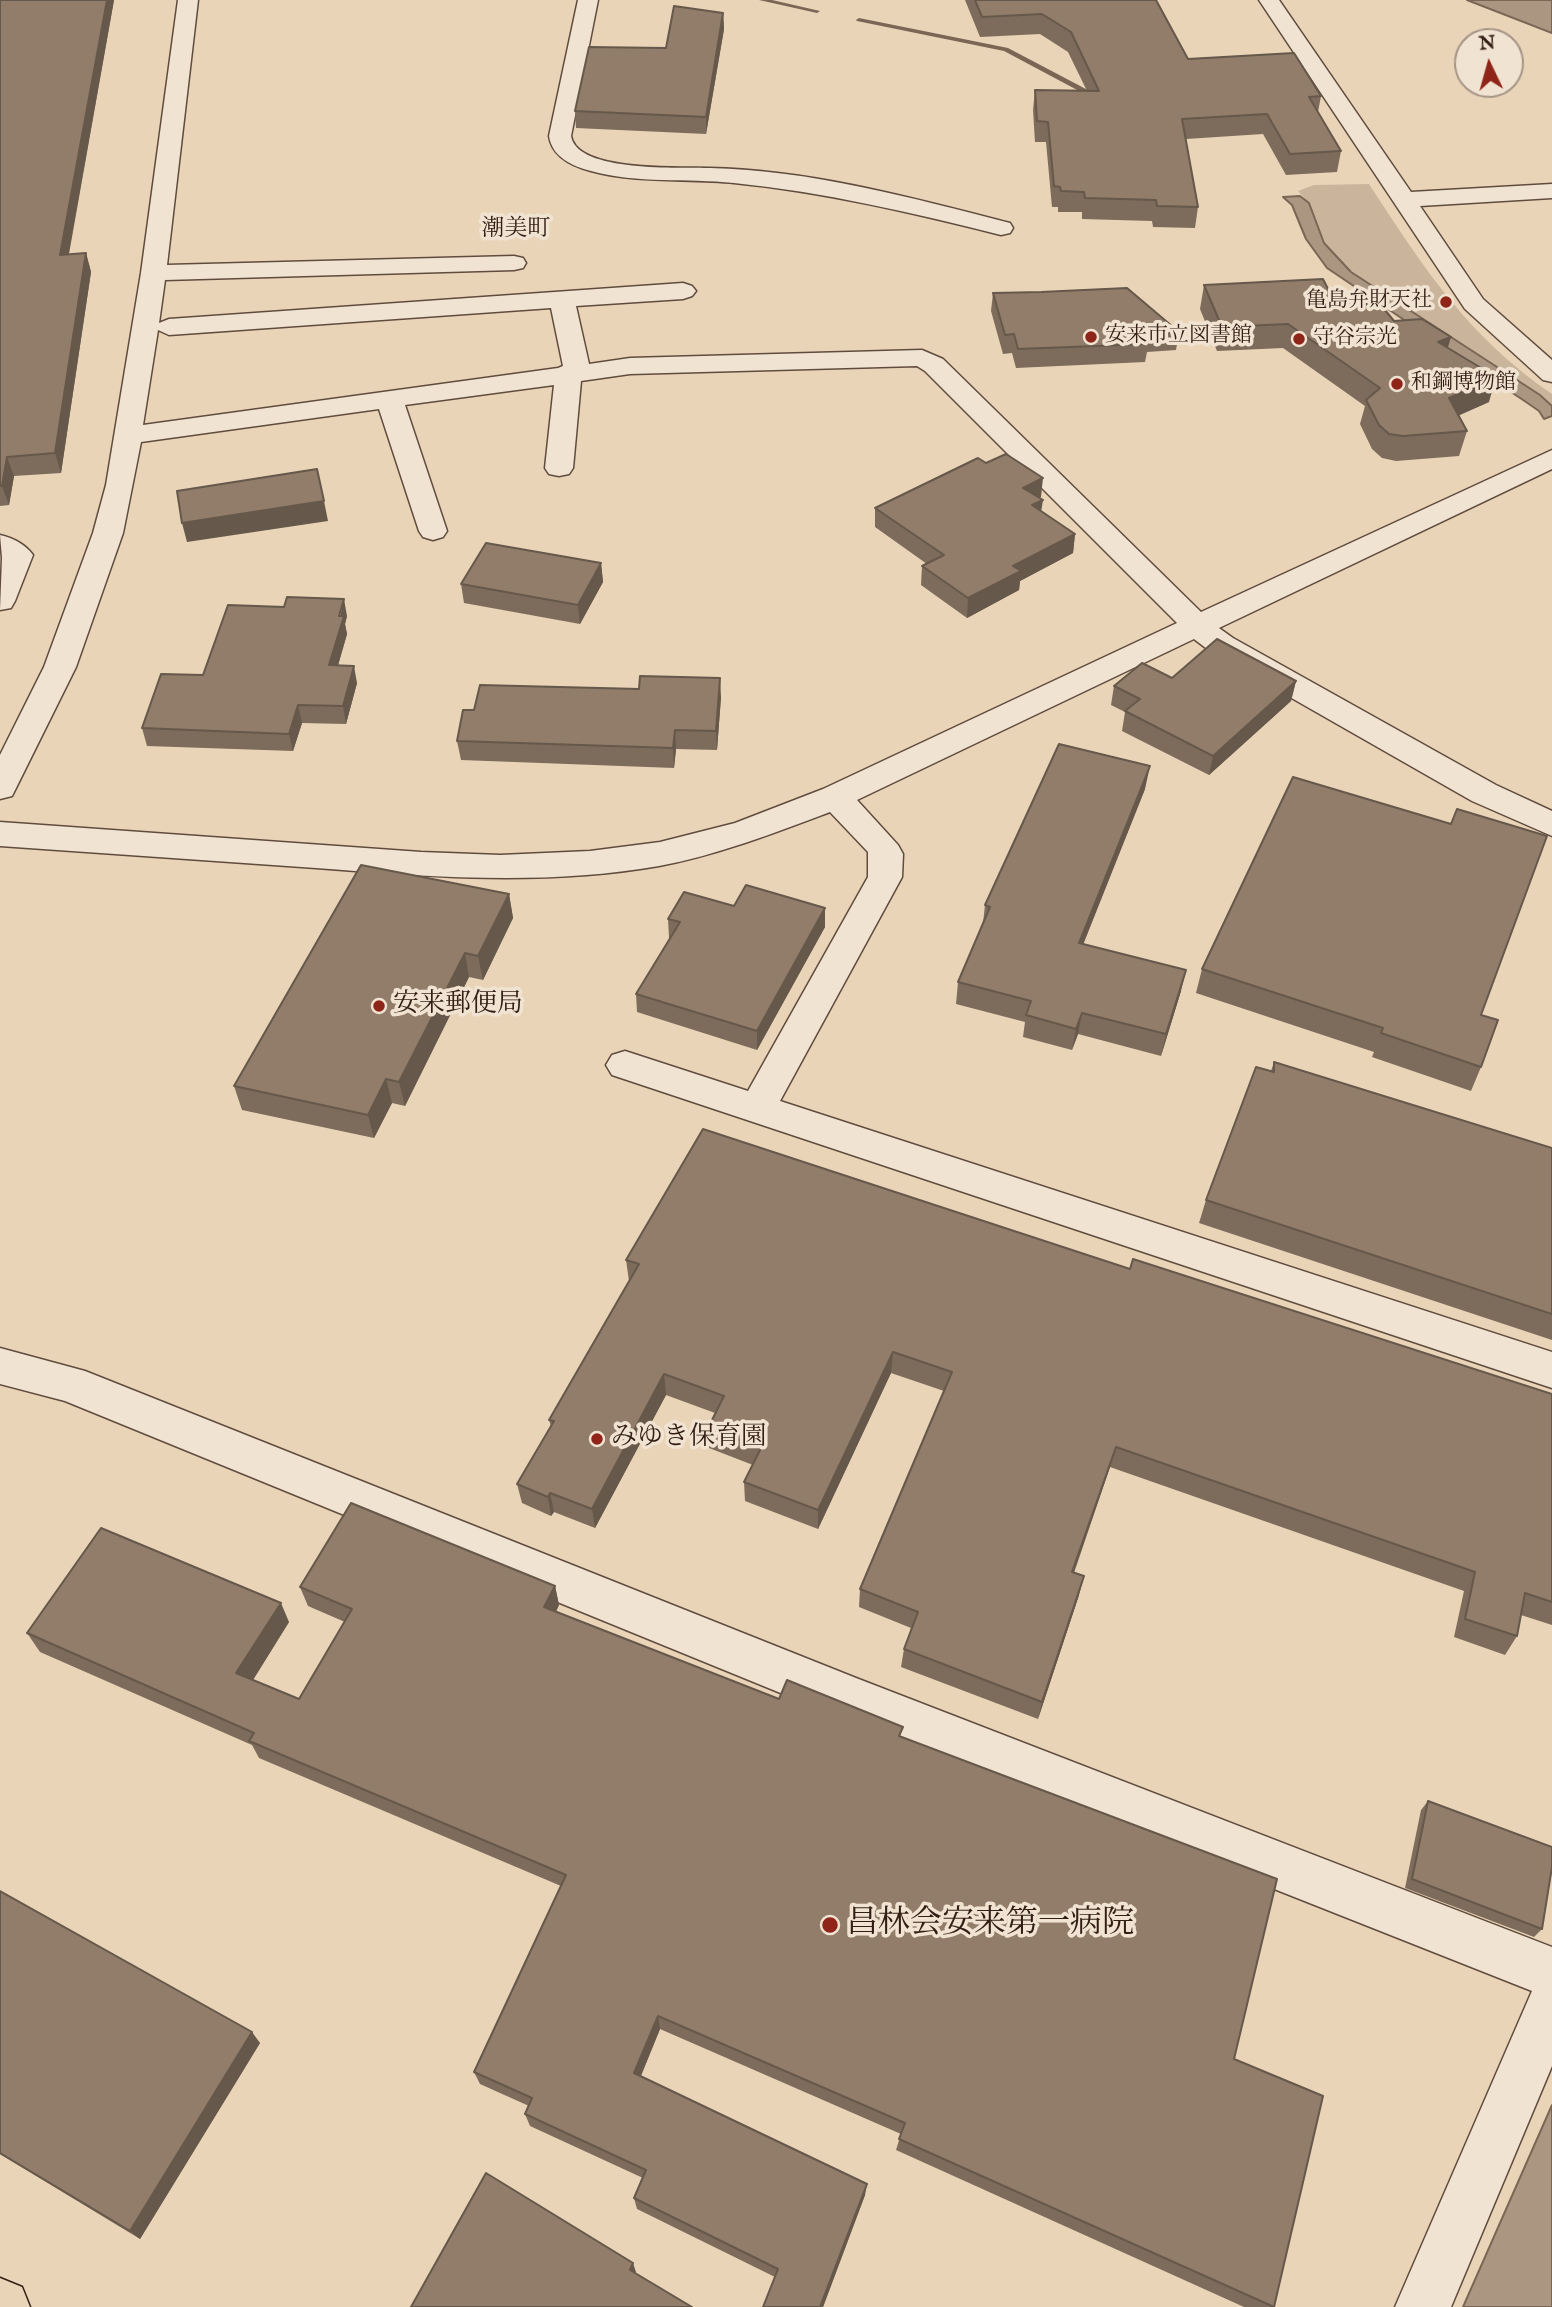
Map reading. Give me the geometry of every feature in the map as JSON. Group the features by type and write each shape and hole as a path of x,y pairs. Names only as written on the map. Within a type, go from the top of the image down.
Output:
{"street":[{"path":"0,788 60,667 104,545 120,485 154,273 188,0"},
{"path":"588,0 560,136 563,147 578,158 606,168 734,176 851,193 930,209 1001,228"},
{"path":"1269,0 1474,304 1552,374"},
{"path":"1403,200 1552,191"},
{"path":"154,273 514,263"},
{"path":"169,327 683,291"},
{"path":"559,468 573,373 562,299"},
{"path":"127,436 643,365 914,357 929,360 1198,627 1222,645 1354,722 1485,793 1552,825"},
{"path":"389,399 433,531"},
{"path":"0,834 500,867 590,863 660,854 744,832 835,797 1552,458"},
{"path":"0,544 18,555 0,601"},
{"path":"757,1109 885,877 886,854 881,845 835,797"},
{"path":"625,1065 1552,1370"},
{"path":"0,1366 70,1384 841,1695 1552,1973"},
{"path":"1423,2307 1552,2004"}],"shaded area":[{"path":"1467,0 1552,0 1552,33"},
{"path":"1369,184 1449,299 1496,349 1552,394 1552,406 1540,395 1351,272 1324,243 1309,203 1298,191 1314,185"},
{"path":"1300,196 1309,203 1324,243 1351,272 1540,395 1552,406 1552,416 1544,419 1539,411 1327,268 1306,239 1292,205 1283,197"},
{"path":"1552,2105 1552,2307 1463,2307"}],"building":[{"path":"0,0 107,0 60,255 86,253 55,453 7,457 2,486 0,486"},
{"path":"975,0 1156,0 1188,59 1294,53 1321,96 1309,97 1341,151 1290,154 1267,114 1182,119 1198,207 1157,206 1156,200 1085,198 1084,192 1061,191 1060,187 1054,186 1048,122 1037,121 1035,90 1099,91 1071,32 1042,14 982,17"},
{"path":"674,6 723,13 706,117 575,111 589,47 666,48"},
{"path":"1323,279 1335,303 1357,301 1385,310 1394,321 1422,319 1451,337 1438,342 1496,377 1449,398 1467,431 1403,436 1389,434 1379,425 1366,400 1380,388 1288,324 1222,327 1204,285"},
{"path":"1127,288 1179,332 1144,333 1148,344 1018,349 1014,334 1005,335 993,293 1041,292"},
{"path":"1006,454 1043,478 1023,488 1043,500 1032,505 1075,534 1013,566 1021,571 968,598 922,566 944,555 875,508 978,458 986,463"},
{"path":"317,469 324,501 182,523 177,491"},
{"path":"486,543 601,563 578,605 461,584"},
{"path":"287,597 344,599 339,616 344,616 329,665 354,666 343,706 298,705 289,734 142,728 161,674 203,675 228,605 284,607"},
{"path":"1217,639 1296,681 1213,756 1125,711 1140,699 1114,686 1142,663 1172,678"},
{"path":"640,676 720,678 716,731 675,730 673,748 457,741 463,710 474,710 480,685 639,689"},
{"path":"1059,744 1150,766 1079,943 1186,970 1166,1034 1082,1013 1076,1029 1026,1015 1031,1001 958,982 990,907 985,905"},
{"path":"1293,777 1451,824 1457,809 1547,836 1481,1015 1498,1020 1481,1067 1381,1033 1383,1028 1202,969"},
{"path":"361,865 509,894 478,956 465,953 399,1082 386,1079 368,1115 234,1086"},
{"path":"746,885 825,908 757,1031 636,994 680,922 668,919 684,892 734,906"},
{"path":"1274,1062 1552,1148 1552,1314 1206,1200 1256,1067 1274,1072"},
{"path":"703,1129 1130,1269 1133,1259 1552,1394 1552,1602 1525,1593 1517,1636 1465,1619 1475,1572 1116,1447 1072,1572 1084,1576 1042,1702 904,1649 918,1612 860,1589 952,1372 893,1352 818,1510 744,1482 761,1448 708,1428 724,1396 664,1374 592,1509 550,1493 548,1497 517,1484 554,1421 549,1420 639,1264 626,1260"},
{"path":"351,1503 555,1586 544,1607 779,1699 787,1680 903,1727 899,1736 1277,1879 1234,2059 1323,2096 1274,2307 899,2139 905,2123 658,2016 634,2073 867,2184 820,2307 763,2307 778,2269 634,2198 646,2170 525,2114 532,2098 474,2072 566,1875 249,1741 254,1733 27,1633 101,1528 281,1603 236,1673 299,1699 352,1609 300,1587"},
{"path":"1428,1801 1552,1847 1552,1867 1542,1929 1412,1879"},
{"path":"0,1891 252,2032 130,2231 0,2153"},
{"path":"486,2173 633,2263 630,2270 692,2307 411,2307"}],"waterway":[{"path":"762,0 817,11"},
{"path":"859,20 1006,49 1099,98"}],"place":[{"name":"亀島弁財天社","path":"1446,302"},
{"name":"安来市立図書館","path":"1091,337"},
{"name":"守谷宗光","path":"1299,339"},
{"name":"和鋼博物館","path":"1397,384"},
{"name":"安来郵便局","path":"379,1006"},
{"name":"みゆき保育園","path":"597,1439"},
{"name":"昌林会安来第一病院","path":"830,1925"}],"district":[{"name":"潮美町","path":"516,230"}]}
